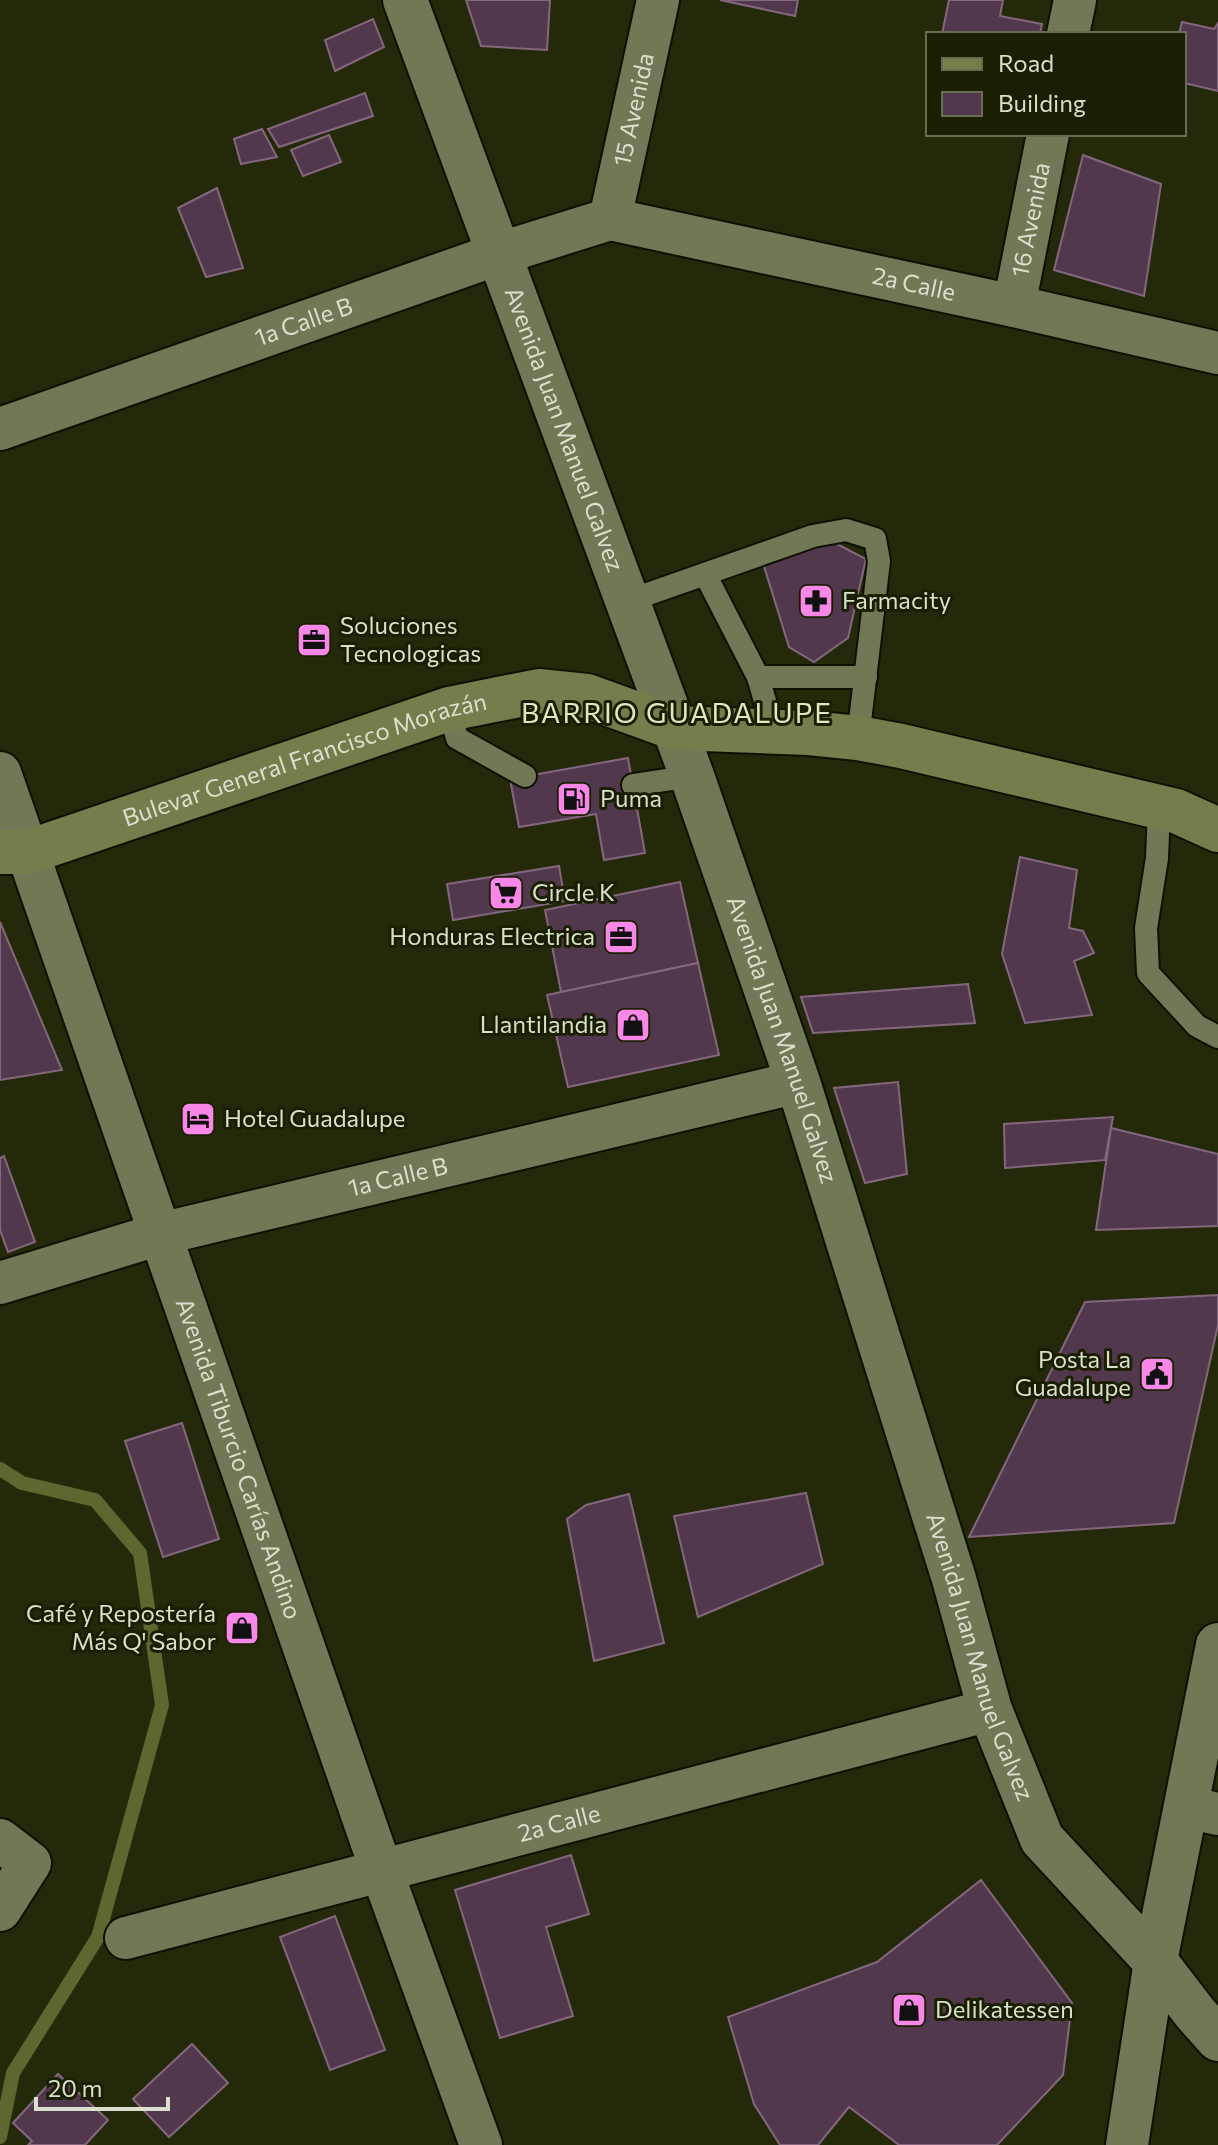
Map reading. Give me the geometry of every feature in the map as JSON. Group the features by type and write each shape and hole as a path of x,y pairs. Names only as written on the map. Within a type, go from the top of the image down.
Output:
{"main road":[{"name":"Bulevar General Francisco Morazán","path":"9,856 449,709 539,691 587,696 675,728 858,738 901,746 1168,810 1218,830"},
{"name":"Bulevar General Francisco Morazán","path":"1168,810 1218,799"}],"street":[{"name":"Avenida Juan Manuel Galvez","path":"405,0 675,728 798,1082 954,1579 990,1710 1042,1839 1155,1961 1218,2039"},
{"name":"15 Avenida","path":"610,219 658,0"},
{"path":"1068,32 1075,0"},
{"name":"16 Avenida","path":"1014,306 1048,136"},
{"name":"1a Calle B","path":"0,429 498,254 610,219"},
{"name":"2a Calle","path":"610,219 1218,353"},
{"name":"Avenida Tiburcio Carías Andino","path":"0,773 9,856 160,1234 382,1872 481,2145"},
{"name":"1a Calle B","path":"0,1283 160,1234 798,1082"},
{"path":"1127,2145 1155,1961 1202,1811 1218,1645"},
{"name":"2a Calle","path":"126,1938 990,1710"},
{"path":"0,1910 15,1851"}],"lane":[{"path":"628,601 813,536 846,530 875,539 879,561 858,738"},
{"path":"705,574 758,677 774,732"},
{"path":"758,677 866,677"},
{"path":"449,709 457,738 525,776"},
{"path":"633,785 692,776"},
{"path":"1168,810 1146,928 1148,973 1197,1026 1218,1037"}],"building":[{"path":"466,0 550,0 547,50 481,46"},
{"path":"720,0 798,0 795,16"},
{"path":"949,0 1003,0 1000,16 1042,24 1040,32 942,32"},
{"path":"373,19 384,47 335,71 325,40"},
{"path":"1182,22 1214,29 1218,23 1218,91 1186,83 1186,32 1180,32"},
{"path":"365,93 373,116 279,147 268,129"},
{"path":"262,129 277,157 241,164 234,139"},
{"path":"329,135 341,162 303,176 291,150"},
{"path":"1083,155 1161,184 1144,296 1054,270"},
{"path":"217,188 243,268 206,277 178,208"},
{"name":"Farmacity","path":"833,542 866,559 848,638 814,662 789,647 763,563"},
{"name":"Puma","path":"628,758 645,853 604,860 596,814 519,827 510,779"},
{"path":"1020,857 1077,870 1069,928 1083,931 1094,953 1074,961 1092,1015 1025,1023 1002,954"},
{"name":"Circle K","path":"559,866 565,901 453,920 447,884"},
{"name":"Honduras Electrica","path":"680,882 698,963 561,992 545,910"},
{"path":"0,922 62,1070 0,1080"},
{"name":"Llantilandia","path":"698,963 719,1055 568,1087 547,995"},
{"path":"968,984 975,1023 813,1033 801,997"},
{"path":"898,1082 907,1174 865,1183 834,1088"},
{"path":"1113,1117 1105,1160 1005,1168 1004,1124"},
{"path":"1111,1128 1218,1154 1218,1226 1096,1230"},
{"path":"4,1156 35,1242 8,1252 0,1230 0,1158"},
{"path":"1218,1295 1218,1325 1174,1523 969,1537 1085,1302"},
{"path":"182,1423 219,1539 163,1557 125,1441"},
{"path":"806,1493 823,1564 698,1617 674,1516"},
{"path":"629,1494 664,1643 594,1661 567,1519 586,1505"},
{"path":"571,1855 589,1914 546,1927 573,2016 500,2038 455,1890"},
{"name":"Delikatessen","path":"981,1880 1072,2003 1063,2075 997,2145 899,2145 849,2107 818,2145 780,2145 754,2104 728,2017 877,1962"},
{"path":"335,1916 385,2050 330,2070 280,1937"},
{"path":"192,2044 228,2083 169,2137 133,2099"},
{"path":"58,2074 108,2120 85,2145 28,2145 32,2141 13,2123"}],"waterway":[{"path":"0,1469 22,1483 95,1500 140,1553 162,1705 98,1937 13,2073 0,2137"}],"place":[{"name":"Farmacity","path":"816,601"},
{"name":"Soluciones Tecnologicas","path":"314,640"},
{"name":"Puma","path":"574,799"},
{"name":"Circle K","path":"506,893"},
{"name":"Honduras Electrica","path":"621,937"},
{"name":"Llantilandia","path":"633,1025"},
{"name":"Hotel Guadalupe","path":"198,1119"},
{"name":"Posta La Guadalupe","path":"1157,1374"},
{"name":"Café y Repostería Más Q' Sabor","path":"242,1628"},
{"name":"Delikatessen","path":"909,2010"}],"district":[{"name":"BARRIO GUADALUPE","path":"677,713"}]}
